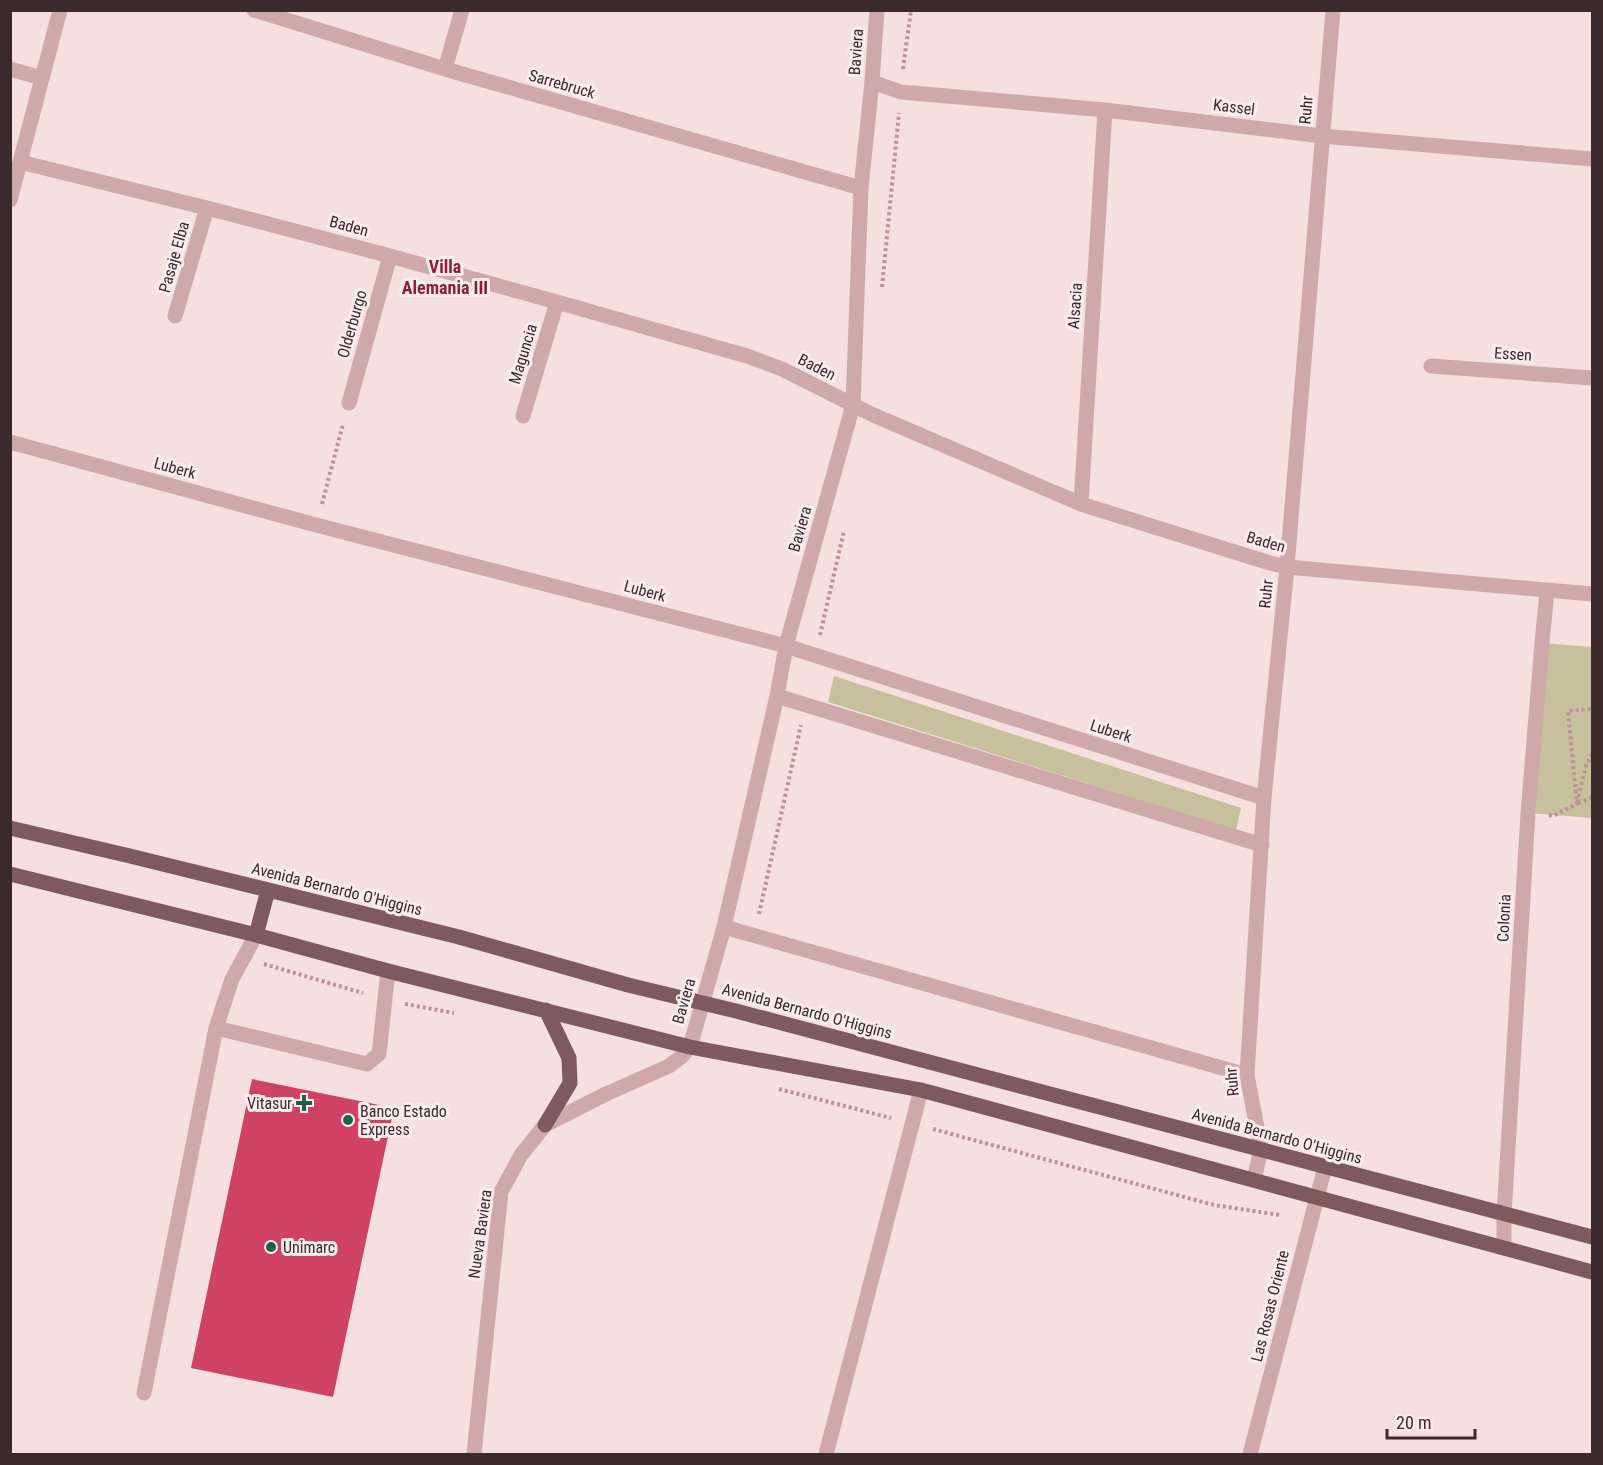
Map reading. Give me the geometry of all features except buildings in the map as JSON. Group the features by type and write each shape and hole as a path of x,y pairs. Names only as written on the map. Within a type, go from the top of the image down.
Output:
{"main road":[{"name":"Avenida Bernardo O'Higgins","path":"10,828 459,937 627,985 1593,1237"},
{"path":"10,874 690,1047 921,1090 1593,1272"},
{"path":"256,935 268,890"},
{"path":"545,1125 570,1083 569,1058 546,1010"}],"street":[{"path":"10,200 60,10"},
{"name":"Sarrebruck","path":"254,10 445,69 861,188"},
{"path":"445,69 462,10"},
{"name":"Baviera","path":"690,1047 724,927 777,696 786,646 853,405 861,188 877,10"},
{"name":"Ruhr","path":"1254,1180 1261,1149 1247,1075 1264,798 1287,567 1334,10"},
{"path":"10,69 42,78"},
{"name":"Kassel","path":"872,82 901,92 1105,110 1322,136 1593,159"},
{"name":"Alsacia","path":"1081,504 1105,110"},
{"name":"Baden","path":"20,162 390,256 747,356 782,369 870,414 1081,504 1270,563 1287,567 1593,594"},
{"name":"Pasaje Elba","path":"176,316 207,208"},
{"name":"Olderburgo","path":"349,403 390,256"},
{"name":"Maguncia","path":"523,416 557,302"},
{"name":"Essen","path":"1431,366 1593,378"},
{"name":"Luberk","path":"10,442 316,525 786,646 1264,798"},
{"name":"Colonia","path":"1504,1248 1504,1215 1528,813 1547,591"},
{"path":"777,696 1262,845"},
{"path":"724,927 1247,1075"},
{"path":"144,1393 216,1028 232,979 256,935"},
{"path":"216,1028 367,1064 379,1054 388,971"},
{"name":"Nueva Baviera","path":"474,1455 501,1192 521,1155 545,1125 669,1066 681,1058 690,1047"},
{"path":"826,1455 921,1090"},
{"name":"Las Rosas Oriente","path":"1250,1455 1325,1167"}],"path":[{"path":"316,525 349,403"},
{"path":"1577,804 1568,711 1593,709"},
{"path":"1577,804 1586,765 1593,754"},
{"path":"1528,813 1553,816 1593,797"}],"shaded area":[{"path":"1542,643 1592,647 1592,818 1528,813"},
{"path":"834,676 1241,808 1236,830 828,702"}],"place":[{"name":"Vitasur","path":"304,1103"},
{"name":"Banco Estado Express","path":"348,1120"},
{"name":"Unimarc","path":"271,1247"}],"district":[{"name":"Villa Alemania III","path":"445,276"}]}
